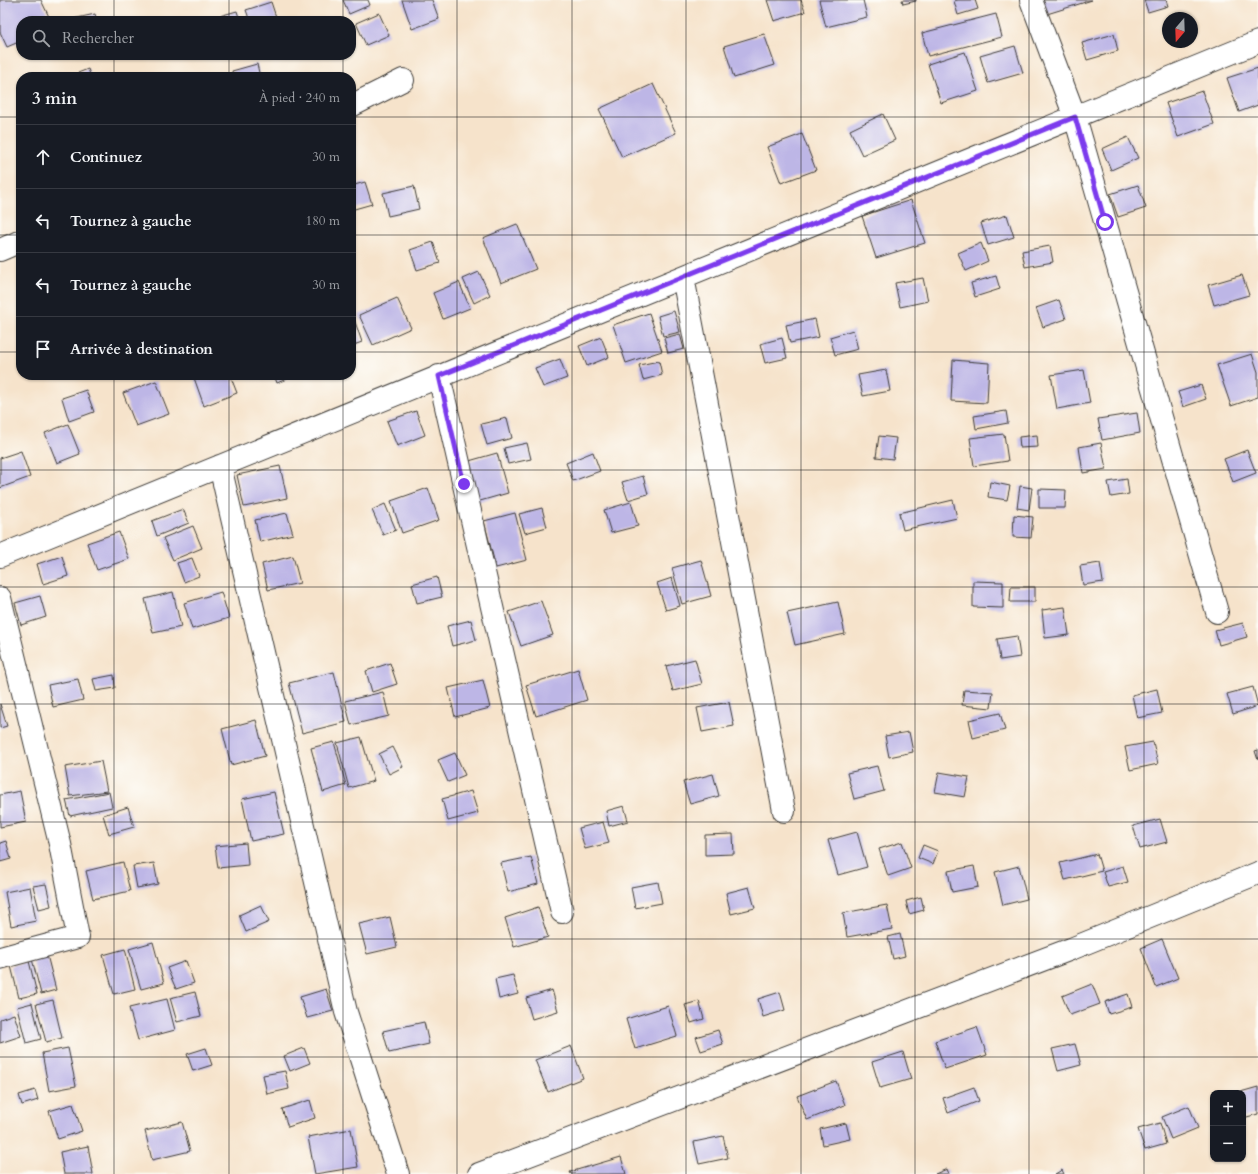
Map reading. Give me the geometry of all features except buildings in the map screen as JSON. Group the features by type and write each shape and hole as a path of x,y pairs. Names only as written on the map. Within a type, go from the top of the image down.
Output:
{"street":[{"path":"1030,0 1075,117 1217,612"},
{"path":"0,556 1258,42"},
{"path":"356,104 403,80"},
{"path":"0,250 16,243"},
{"path":"683,277 784,811"},
{"path":"439,376 562,912"},
{"path":"220,466 346,1012 398,1174"},
{"path":"0,598 60,844 78,937 0,958"},
{"path":"479,1174 1063,952 1258,873"}],"route":[{"path":"464,484 439,376 1075,117 1105,222"}]}
